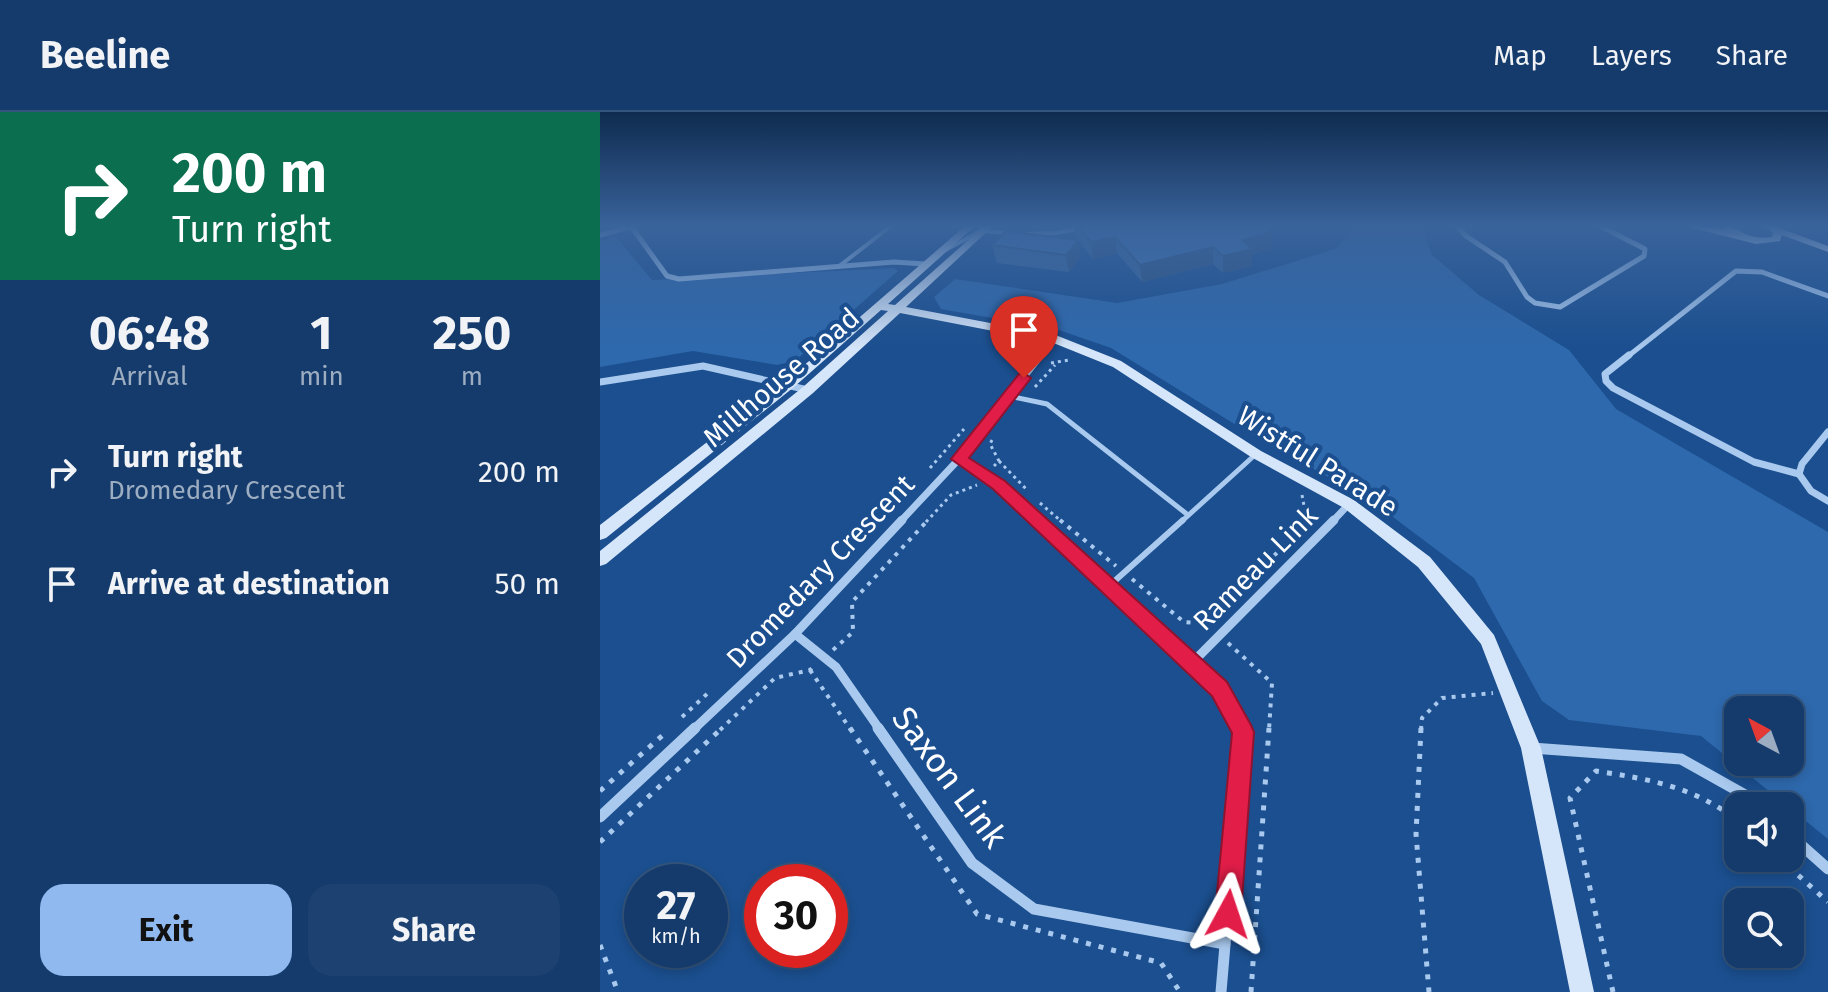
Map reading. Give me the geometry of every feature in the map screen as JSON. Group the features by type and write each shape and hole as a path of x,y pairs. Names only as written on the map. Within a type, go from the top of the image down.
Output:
{"street":[{"path":"661,267 667,276 679,279 837,267"},
{"name":"Millhouse Road","path":"600,560 808,390 923,267"},
{"name":"Millhouse Road","path":"600,534 936,267"},
{"path":"1508,267 1527,297 1535,303 1560,307 1626,267"},
{"path":"1828,296 1762,272 1736,271 1605,374 1606,381 1613,388 1754,462 1799,474 1811,491 1828,501"},
{"name":"Wistful Parade","path":"888,308 1054,339 1117,364 1256,454 1349,504 1424,562 1488,640 1531,748 1582,992"},
{"name":"Dromedary Crescent","path":"600,817 795,634 959,459 1054,339"},
{"path":"600,382 703,366 808,390"},
{"path":"1799,474 1802,464 1828,432"},
{"path":"959,459 999,485 1220,689 1243,732 1221,992"},
{"name":"Rameau Link","path":"1192,663 1349,504"},
{"name":"Saxon Link","path":"795,634 836,667 972,863 1034,909 1225,944"},
{"path":"1531,748 1681,759 1740,792"},
{"path":"1804,848 1828,869"}],"lane":[{"path":"1009,396 1047,404 1188,515"},
{"path":"1109,586 1256,454"}],"path":[{"path":"1025,399 1055,365"},
{"path":"929,469 969,423"},
{"path":"998,433 990,444 999,461 1034,497 1184,622 1207,624"},
{"path":"600,842 775,678 810,670 853,632 852,602 951,495 973,489 999,461"},
{"path":"1429,992 1416,834 1422,718 1442,698 1493,693 1486,680"},
{"path":"680,719 714,688"},
{"path":"600,791 668,729"},
{"path":"1613,992 1570,798 1596,771 1681,785 1724,808"},
{"path":"1795,872 1828,902"},
{"path":"600,945 618,992"}],"shaded area":[{"path":"600,267 641,267 652,280 894,268 898,271 795,361 777,365 693,351 600,367"},
{"path":"1277,267 1446,267 1479,295 1569,350 1616,409 1828,532 1828,839 1804,820 1804,792 1770,792 1750,776 1804,776 1804,696 1724,696 1724,755 1701,736 1569,720 1542,701 1474,578 1369,499 1267,444 1111,348 1056,329 941,309 934,297 955,279 1117,303 1222,284"}],"route":[{"path":"1024,378 959,459 999,485 1220,689 1243,732 1228,914"}]}
